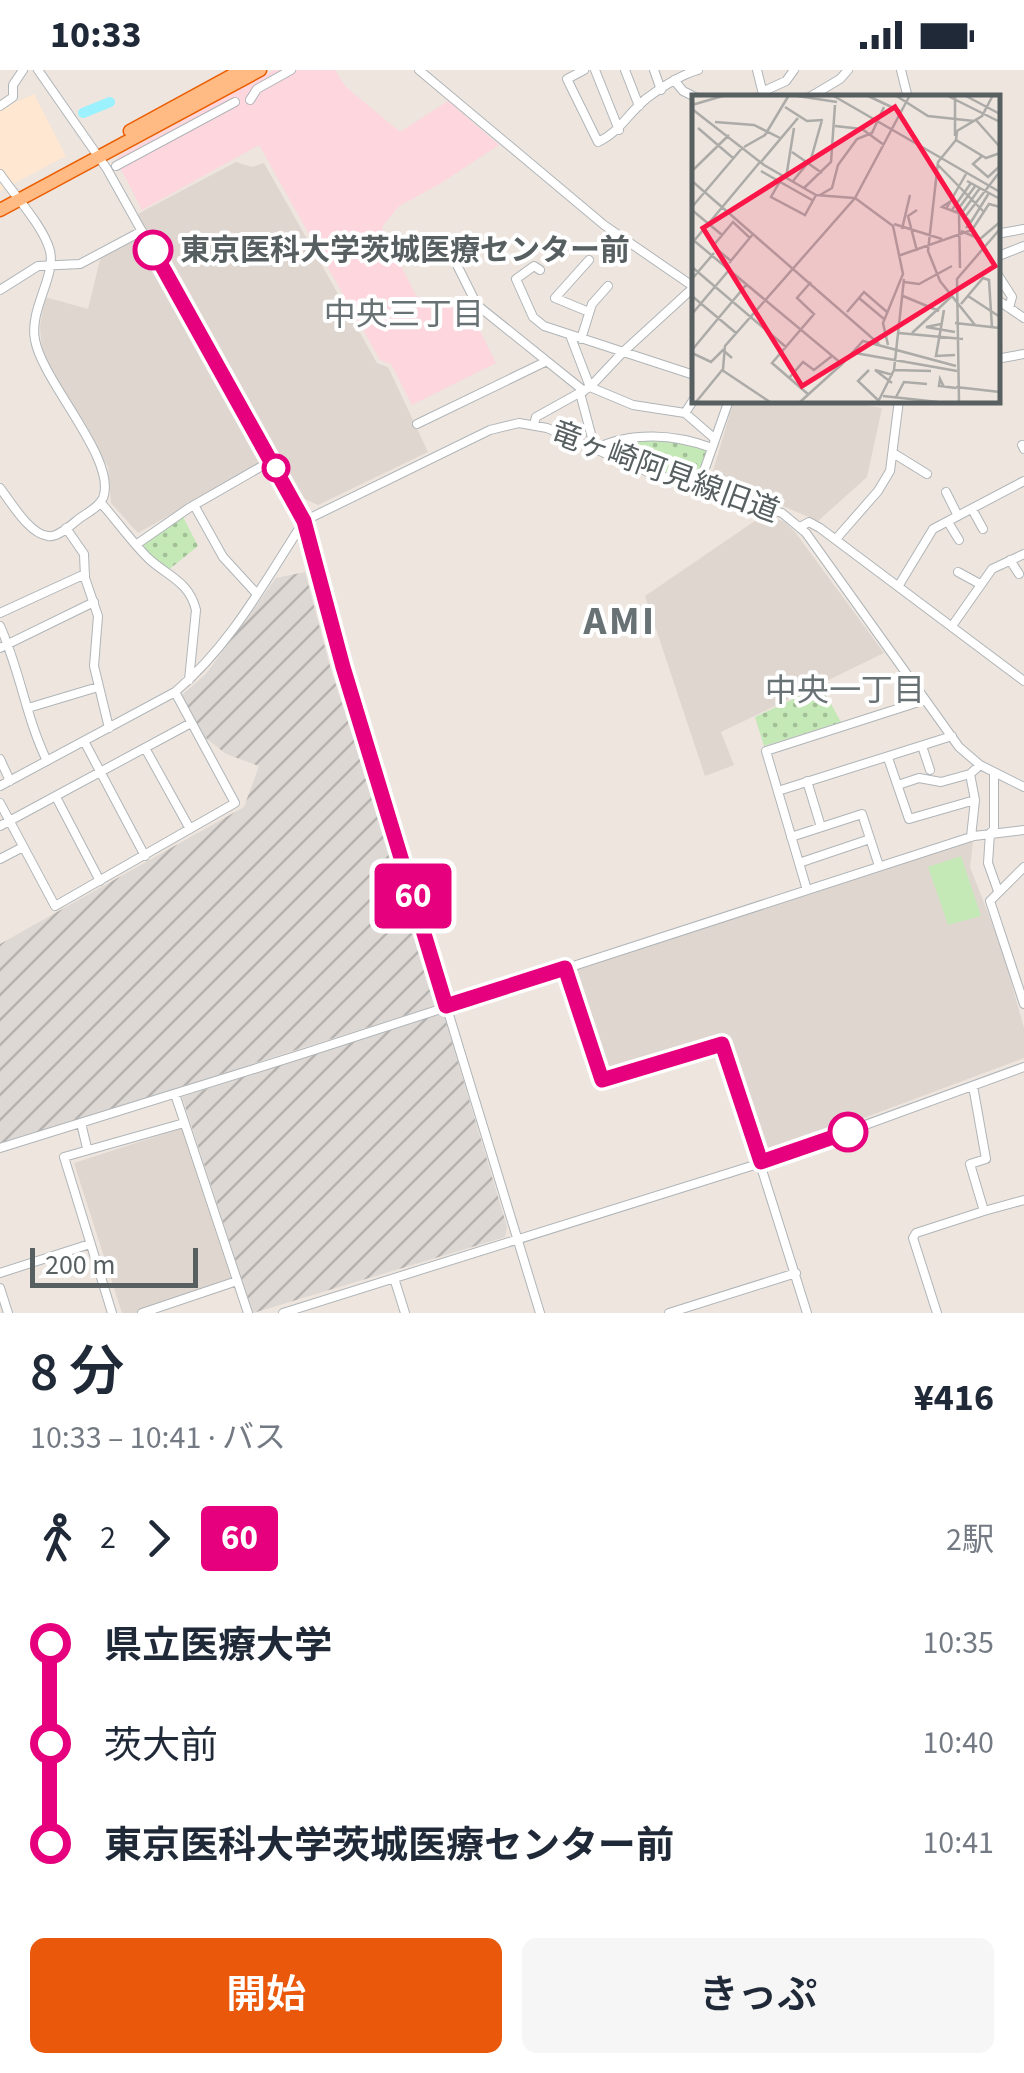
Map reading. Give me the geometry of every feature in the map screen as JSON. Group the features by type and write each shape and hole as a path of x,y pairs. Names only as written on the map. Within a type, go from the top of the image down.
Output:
{"highway":[{"path":"97,154 242,70"},
{"path":"0,210 97,154 260,70"},
{"path":"0,202 16,198"}],"street":[{"path":"0,106 12,97 13,85 23,70"},
{"path":"38,70 97,154 142,230 304,521 343,667 540,1313"},
{"path":"250,100 257,88 291,70"},
{"path":"419,70 604,225 692,286"},
{"path":"584,70 567,79 598,142 618,130 639,106 683,72 698,70"},
{"path":"595,70 618,130"},
{"path":"625,70 639,106"},
{"path":"654,70 661,90"},
{"path":"756,70 764,94 786,81 794,70"},
{"path":"813,95 848,70"},
{"path":"901,70 907,95"},
{"path":"674,80 692,96"},
{"path":"116,166 235,102"},
{"path":"0,174 42,233 51,254 34,323 35,341 47,373 99,461 104,496 100,503 52,537 34,529 0,488"},
{"path":"999,233 1024,229"},
{"path":"0,290 21,274 50,264 93,260 142,230"},
{"path":"999,256 1024,246"},
{"path":"452,256 478,305 544,362 585,390 685,413 714,444"},
{"path":"589,260 555,298 589,312"},
{"path":"540,270 534,266 516,279 528,308 544,326 692,374"},
{"path":"999,277 1010,295 1008,308"},
{"path":"581,339 589,312 608,286"},
{"path":"534,424 536,417 585,390 692,289"},
{"path":"1010,295 1024,292"},
{"path":"999,301 1024,318"},
{"path":"570,336 595,449 608,442 654,436 714,444"},
{"path":"999,358 1024,354"},
{"path":"417,424 544,362"},
{"path":"685,413 692,401"},
{"path":"698,488 727,402"},
{"path":"836,539 878,491 890,471 899,402"},
{"name":"竜ヶ崎阿見線旧道","path":"304,521 490,430 514,424 534,424 648,472 782,514 800,526 952,736 980,765 1024,787"},
{"path":"893,453 926,474"},
{"path":"138,544 194,504 271,460"},
{"path":"899,586 934,529 1024,482"},
{"path":"946,492 958,516"},
{"path":"100,503 148,558 179,579 193,599 196,610 190,680"},
{"path":"194,504 224,557 257,594"},
{"path":"972,509 983,529"},
{"path":"0,786 175,692 190,680 217,652 304,521"},
{"path":"948,522 959,540"},
{"path":"800,526 812,524 836,539 1024,681"},
{"path":"66,528 84,554 99,630 94,666 109,728"},
{"path":"952,626 992,568 1024,554"},
{"path":"1010,560 1019,574"},
{"path":"958,572 980,584"},
{"path":"0,613 85,574"},
{"path":"4,647 94,602"},
{"path":"0,626 31,725 47,761"},
{"path":"28,708 98,686"},
{"path":"0,803 5,823 23,847 55,906 235,803 175,692"},
{"path":"808,890 766,751 925,700"},
{"path":"5,823 190,724"},
{"path":"778,791 952,736"},
{"path":"84,741 145,856"},
{"path":"922,746 930,770"},
{"path":"145,748 190,829"},
{"path":"888,758 909,819 975,800"},
{"path":"0,760 10,780"},
{"path":"898,785 919,778 941,782 970,774 980,765"},
{"path":"970,774 975,800 971,837"},
{"path":"994,774 994,830 990,833 988,863 998,892"},
{"path":"806,781 821,827"},
{"path":"56,797 100,881"},
{"path":"791,836 862,814 879,866"},
{"path":"0,1148 971,837 1024,830"},
{"path":"800,863 870,839"},
{"path":"0,860 23,847"},
{"path":"1024,867 990,904 1024,1004"},
{"path":"1017,978 1024,967"},
{"path":"565,968 602,1080 723,1046 807,1313"},
{"path":"282,1313 761,1162 1024,1067"},
{"path":"973,1086 986,1159 970,1164 984,1212"},
{"path":"175,1094 248,1313"},
{"path":"80,1123 87,1148"},
{"path":"112,1313 64,1157 184,1123"},
{"path":"937,1313 914,1235 1024,1200"},
{"path":"0,1273 90,1244"},
{"path":"672,1313 796,1273"},
{"path":"394,1278 405,1313"},
{"path":"142,1313 237,1282"},
{"path":"0,1288 8,1313"}],"shaded area":[{"path":"274,70 335,70 346,87 400,132 448,101 499,145 399,206 382,227 416,296 470,311 496,363 412,405 391,364 380,360 259,145 142,210 117,159 120,155"},
{"path":"34,94 66,156 0,191 0,109"},
{"path":"236,162 252,167 264,163 377,363 388,367 428,452 318,505 305,499 272,450 261,463 138,533 111,503 108,467 42,352 40,326 45,297 88,309 101,256 145,232 136,215"},
{"path":"733,402 848,402 882,408 867,477 818,521 762,497 710,481"},
{"path":"765,514 785,522 795,532 884,653 721,732 734,765 705,776 645,596"},
{"path":"305,572 331,670 441,1004 0,1144 0,944 244,807 259,766 226,754 201,734 182,695 206,674 276,578"},
{"path":"973,841 970,867 1002,949 1024,1028 1024,1058 762,1156 724,1035 607,1075 601,1071 569,974 572,969"},
{"path":"443,1012 507,1227 505,1237 253,1313 182,1097"},
{"path":"182,1128 231,1278 136,1313 122,1313 74,1163"}],"green space":[{"path":"664,438 709,450 696,486 601,448"},
{"path":"181,513 198,546 167,571 137,544"},
{"path":"808,692 812,698 825,693 841,722 764,746 755,717"},
{"path":"961,856 981,916 948,925 928,867"}],"waterway":[{"path":"83,113 110,102"}],"bus line":[{"name":"60","path":"153,250 304,521 343,667 446,1006 565,968 602,1080 722,1044 761,1162 848,1132"}],"place":[{"name":"東京医科大学茨城医療センター前","path":"153,250"}],"district":[{"name":"中央三丁目","path":"404,315"},
{"name":"AMI","path":"620,621"},
{"name":"中央一丁目","path":"845,691"}]}
